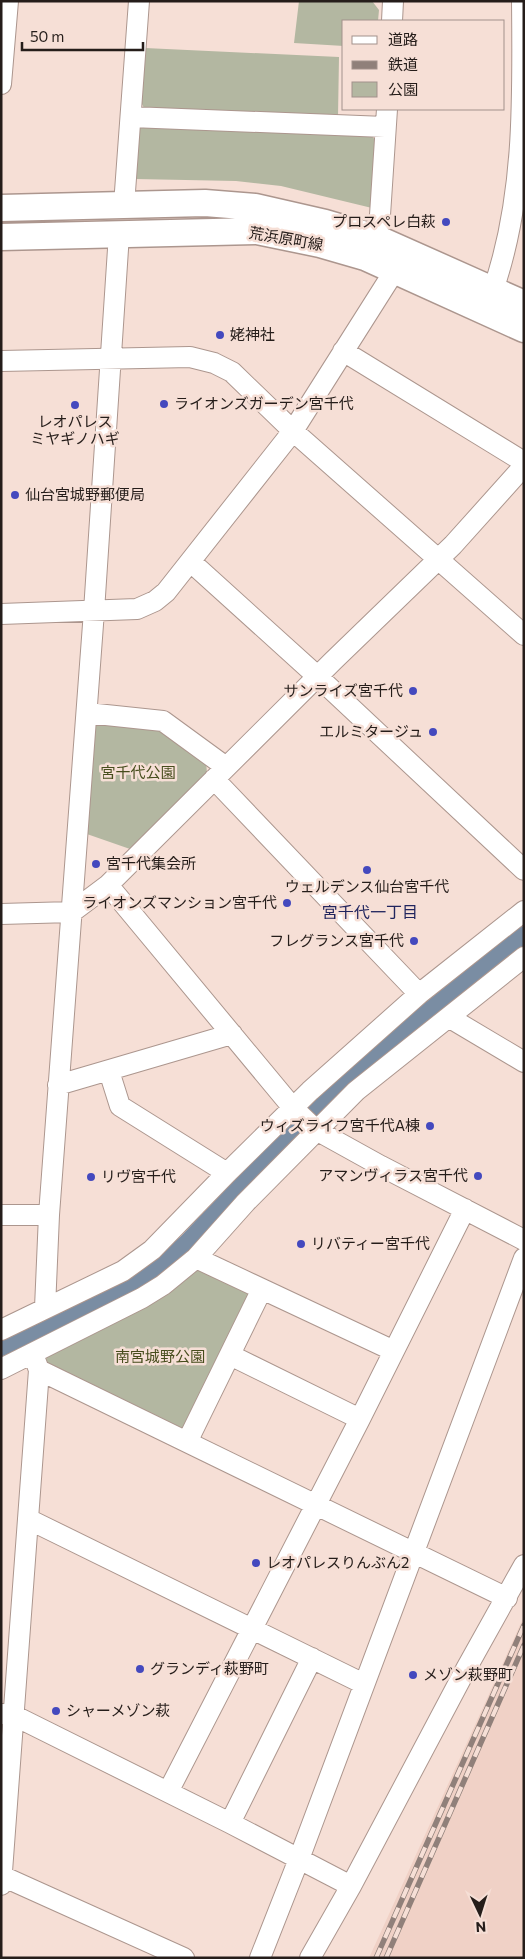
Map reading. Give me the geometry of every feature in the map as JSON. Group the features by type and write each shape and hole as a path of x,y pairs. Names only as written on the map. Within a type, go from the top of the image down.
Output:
{"main road":[{"name":"荒浜原町線","path":"1,208 205,203 255,207 325,223 376,238 524,304"},
{"name":"荒浜原町線","path":"1,237 257,231 320,244 364,257 524,329"}],"street":[{"path":"1,84 8,1"},
{"path":"124,205 139,1"},
{"path":"392,20 393,1"},
{"path":"493,290 506,257 521,170 524,131 522,1"},
{"path":"131,116 386,118 380,215 376,238"},
{"path":"45,1308 49,1215 112,360 119,234"},
{"path":"1,614 138,609 155,601 166,592 293,431 395,270"},
{"path":"1,914 72,912 108,885 317,676 453,545 524,464 343,351"},
{"path":"1,362 190,357 214,363 232,372 293,431 524,634"},
{"path":"191,562 317,676 524,870"},
{"path":"86,713 163,721 220,773 419,994"},
{"path":"108,885 305,1119 381,1166 524,1240"},
{"path":"1,1369 36,1362 163,1286 196,1258 246,1202 305,1119 419,994 524,910"},
{"path":"1,1330 123,1271 152,1250 227,1173 305,1119 356,1091 450,1018 524,957"},
{"path":"450,1018 524,1062"},
{"path":"58,1085 232,1034"},
{"path":"109,1070 120,1106 227,1173"},
{"path":"168,1792 360,1419 465,1209"},
{"path":"1,1215 49,1215"},
{"path":"196,1258 394,1352"},
{"path":"260,1958 299,1859 524,1258"},
{"path":"187,1442 262,1289"},
{"path":"230,1355 360,1419"},
{"path":"36,1362 187,1442 506,1598"},
{"path":"36,1362 28,1519 7,1714 2,1880 184,1958"},
{"path":"28,1519 364,1684"},
{"path":"310,1958 351,1886 466,1669 524,1565"},
{"path":"230,1823 312,1658"},
{"path":"7,1714 168,1792 351,1886"}],"shaded area":[{"path":"524,1616 524,1958 369,1958 490,1692"}],"green space":[{"path":"299,1 372,1 379,10 378,20 342,20 342,46 294,43"},
{"path":"145,48 339,57 338,116 144,108 141,102"},
{"path":"146,123 370,135 378,142 372,208 281,186 236,181 135,179 137,131"},
{"name":"宮千代公園","path":"101,719 163,727 206,760 207,774 130,849 84,833 94,725"},
{"name":"南宮城野公園","path":"206,1267 249,1287 253,1297 187,1427 177,1429 46,1362 47,1352 191,1270"}],"waterway":[{"path":"1,1347 140,1282 187,1243 338,1084 524,935"}],"railway":[{"path":"376,1958 524,1625"},
{"path":"386,1958 524,1645"}],"place":[{"name":"プロスペレ白萩","path":"446,222"},
{"name":"姥神社","path":"220,335"},
{"name":"ライオンズガーデン宮千代","path":"164,404"},
{"name":"レオパレス ミヤギノハギ","path":"75,405"},
{"name":"仙台宮城野郵便局","path":"15,495"},
{"name":"サンライズ宮千代","path":"413,691"},
{"name":"エルミタージュ","path":"433,732"},
{"name":"宮千代集会所","path":"96,864"},
{"name":"ウェルデンス仙台宮千代","path":"367,870"},
{"name":"ライオンズマンション宮千代","path":"287,903"},
{"name":"フレグランス宮千代","path":"414,941"},
{"name":"ウィズライフ宮千代A棟","path":"430,1126"},
{"name":"アマンヴィラス宮千代","path":"478,1176"},
{"name":"リヴ宮千代","path":"91,1177"},
{"name":"リバティー宮千代","path":"301,1244"},
{"name":"レオパレスりんぶん2","path":"256,1563"},
{"name":"グランディ萩野町","path":"140,1669"},
{"name":"メゾン萩野町","path":"413,1675"},
{"name":"シャーメゾン萩","path":"56,1711"}],"district":[{"name":"宮千代一丁目","path":"370,912"}]}
